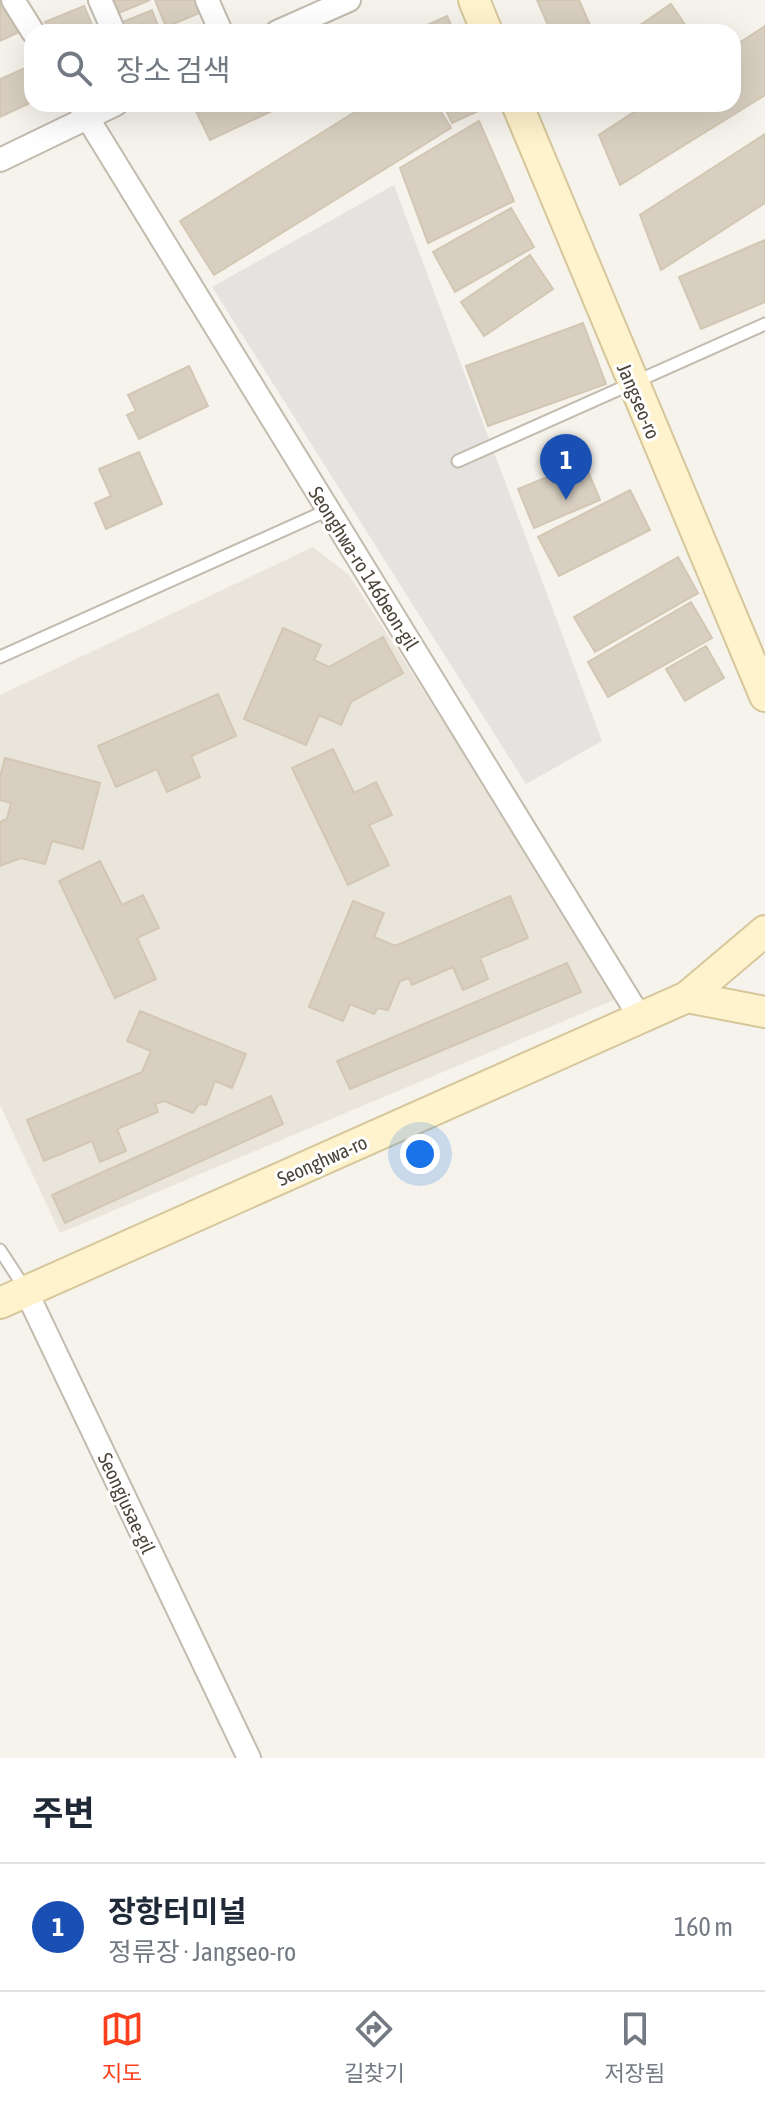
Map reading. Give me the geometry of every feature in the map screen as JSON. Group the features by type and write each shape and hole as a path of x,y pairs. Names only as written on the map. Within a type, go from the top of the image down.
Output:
{"street":[{"path":"13,0 28,24"},
{"path":"100,0 110,24"},
{"path":"207,0 218,24"},
{"path":"291,24 323,5 349,0"},
{"path":"474,0 484,24"},
{"path":"0,160 81,112"},
{"name":"Seonghwa-ro 146beon-gil","path":"85,112 641,1019"},
{"name":"Jangseo-ro","path":"520,112 765,696"},
{"name":"Seonghwa-ro","path":"13,1297 687,997 765,931"},
{"path":"687,997 765,1012"},
{"name":"Seongjusae-gil","path":"13,1297 249,1758"}],"lane":[{"path":"458,461 765,324"},
{"path":"0,657 328,510"},
{"name":"Seongjusae-gil","path":"0,1250 13,1297"}],"shaded area":[{"path":"394,185 602,741 526,784 212,287"},
{"path":"313,547 349,575 621,997 60,1233 0,1105 0,695"}],"building":[{"path":"107,0 150,0 114,15"},
{"path":"155,0 197,0 202,12 173,24 165,24"},
{"path":"537,0 579,0 590,24 548,24"},
{"path":"5,1 19,32 0,41 0,3"},
{"path":"671,4 685,24 642,24"},
{"path":"84,6 92,24 46,24"},
{"path":"152,10 157,24 118,24"},
{"path":"447,16 450,24 430,24"},
{"path":"765,26 765,95 741,110 741,42"},
{"path":"24,68 24,106 0,117 0,79"},
{"path":"196,112 270,112 210,140"},
{"path":"355,112 441,112 451,128 214,275 180,221"},
{"path":"447,112 476,112 452,123"},
{"path":"634,112 738,112 620,185 599,135"},
{"path":"479,121 514,201 428,243 400,168"},
{"path":"765,134 765,203 661,270 640,215"},
{"path":"511,208 534,247 455,292 433,252"},
{"path":"765,240 765,302 701,329 679,277"},
{"path":"530,255 553,289 484,336 461,302"},
{"path":"583,323 606,384 488,426 466,366"},
{"path":"189,366 208,406 139,439 127,415 136,411 128,395"},
{"path":"139,452 162,504 106,529 95,503 111,496 99,469"},
{"path":"584,462 600,500 534,528 518,489"},
{"path":"630,490 650,530 559,576 538,537"},
{"path":"678,557 698,593 595,652 574,617"},
{"path":"691,602 712,638 608,697 588,662"},
{"path":"283,628 321,645 314,660 329,667 383,637 403,673 351,702 341,725 319,715 306,745 244,719"},
{"path":"706,646 724,678 685,701 666,669"},
{"path":"218,694 236,736 191,756 200,777 167,792 157,769 116,787 98,746"},
{"path":"333,749 354,793 376,782 392,815 369,825 389,865 348,885 292,768"},
{"path":"5,758 100,783 83,849 52,841 45,864 21,858 0,866 0,822 7,819 11,803 0,800 0,777"},
{"path":"100,861 122,905 143,895 159,928 137,938 156,979 115,998 59,881"},
{"path":"510,896 528,938 480,958 488,979 463,990 453,967 412,985 409,978 400,981 388,1010 378,1008 374,1014 350,1004 343,1021 309,1007 353,901 384,913 374,937 395,946"},
{"path":"567,963 581,992 350,1089 337,1061"},
{"path":"140,1011 246,1054 232,1088 215,1081 206,1105 199,1104 193,1113 164,1101 155,1104 158,1112 117,1129 126,1151 100,1162 92,1141 44,1161 27,1120 142,1072 151,1051 127,1041"},
{"path":"271,1096 283,1124 65,1223 52,1195"}],"place":[{"name":"장항터미널","path":"566,500"}]}
